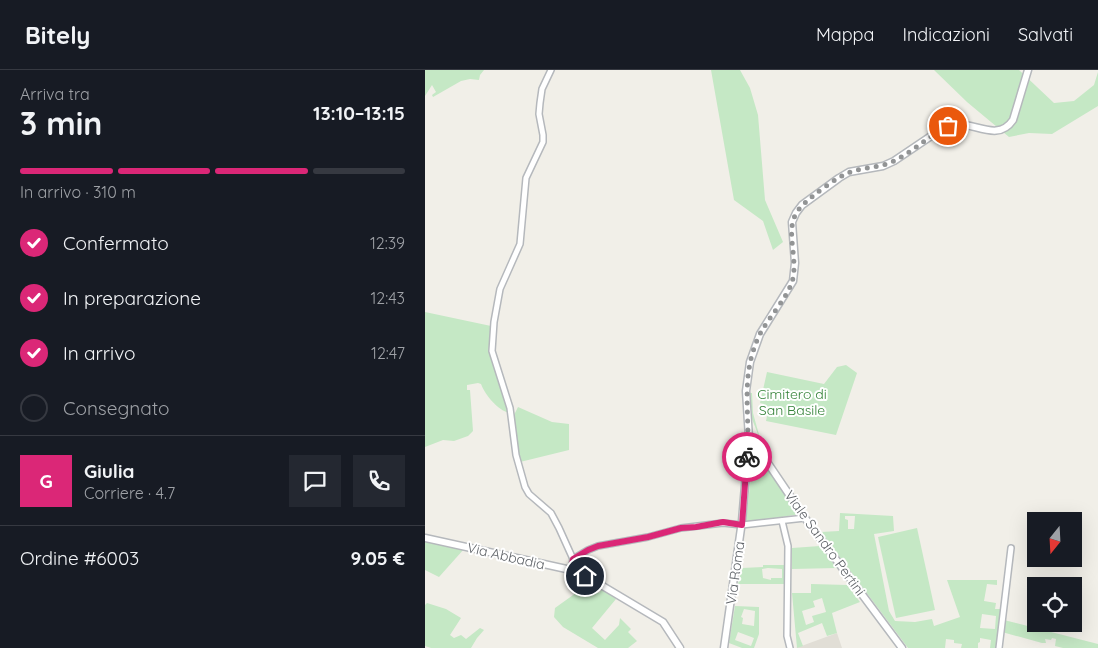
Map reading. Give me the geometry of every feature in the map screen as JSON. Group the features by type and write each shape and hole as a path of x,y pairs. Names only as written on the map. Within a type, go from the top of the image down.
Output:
{"street":[{"path":"551,70 543,89 540,103 539,114 543,142 526,178 519,244 500,289 494,322 492,351 511,408 516,455 525,487 529,494 551,513 573,559 571,570"},
{"name":"Via Roma","path":"724,648 742,525 749,438 746,391 750,362 760,334 793,281 795,263 791,229 796,213 803,205 849,172 883,166 894,161 948,126 956,124 995,131 1009,126 1013,120 1028,70"},
{"name":"Viale Sandro Pertini","path":"749,438 805,518 902,648"},
{"path":"573,559 598,546 648,537 681,528 723,522 742,525 805,518"},
{"path":"782,521 788,546 787,636 790,648"},
{"name":"Via Abbadia","path":"425,538 571,570 601,585 663,622 680,648"},
{"path":"999,648 1011,548"}],"shaded area":[{"path":"837,633 842,648 796,648"}],"green space":[{"path":"425,70 484,70 479,80 461,81 433,97 432,95 436,92 432,85 425,96"},
{"path":"711,70 740,70 750,88 758,115 765,200 783,242 773,250 763,221 734,200"},
{"path":"934,70 1019,70 1054,103 1074,101 1094,85 1098,72 1098,106 1052,134 1029,133 1009,137 967,102"},
{"path":"425,312 491,326 490,353 509,413 492,402 481,384 467,385 467,390 470,390 473,431 468,436 454,441 443,440 425,447"},
{"name":"Cimitero di San Basile","path":"846,365 857,373 836,435 766,421 767,416 762,415 764,404 760,403 767,372 824,384 837,367"},
{"path":"750,393 752,393 753,413 761,442 752,419"},
{"path":"518,407 552,422 569,424 569,450 520,462 514,415"},
{"path":"757,462 764,464 770,470 800,514 746,523 752,465"},
{"path":"840,513 893,516 894,531 874,534 889,611 895,621 915,622 932,619 934,626 960,617 947,580 997,580 997,585 987,584 984,601 996,603 995,609 1001,609 997,648 990,648 991,640 980,638 978,648 961,648 962,644 946,639 945,648 908,648 821,532 839,531","holes":["845,516 855,516 854,529 848,529 848,520 845,519","982,614 996,616 995,629 980,628"]},
{"path":"917,528 935,610 896,618 878,537"},
{"path":"425,540 464,549 439,577 425,570"},
{"path":"820,546 837,568 792,569 792,548"},
{"path":"763,565 785,565 785,584 738,584 742,568 763,567","holes":["762,569 782,569 782,578 771,578 771,580 763,578"]},
{"path":"811,584 847,585 860,602 832,613 837,633 827,636 822,623 798,633 803,646 797,648 792,593 811,593","holes":["822,598 826,612 812,616 814,622 806,625 802,611 815,607 813,601"]},
{"path":"587,585 599,593 602,589 616,599 592,628 605,640 619,625 620,618 631,629 628,632 637,641 628,648 598,648 563,627 554,617 555,608"},
{"path":"427,603 446,609 461,618 450,635 454,638 461,635 466,639 480,628 484,630 471,648 431,648 425,646 425,605"},
{"path":"735,606 759,607 759,634 754,648 742,648 729,643","holes":["744,609 755,611 754,626 742,624 743,618 741,617","738,632 754,638 751,646 735,640"]},
{"path":"1004,620 1027,626 1027,632 1051,632 1098,644 1098,648 1063,648 1055,646 1056,639 1045,639 1046,643 1042,643 1002,632"}],"way so far":[{"path":"747,457 749,438 746,391 750,362 760,334 793,281 795,263 791,229 796,213 803,205 849,172 883,166 894,161 948,126"}],"route":[{"path":"585,576 571,570 573,559 598,546 648,537 681,528 723,522 742,525 747,457"}]}
